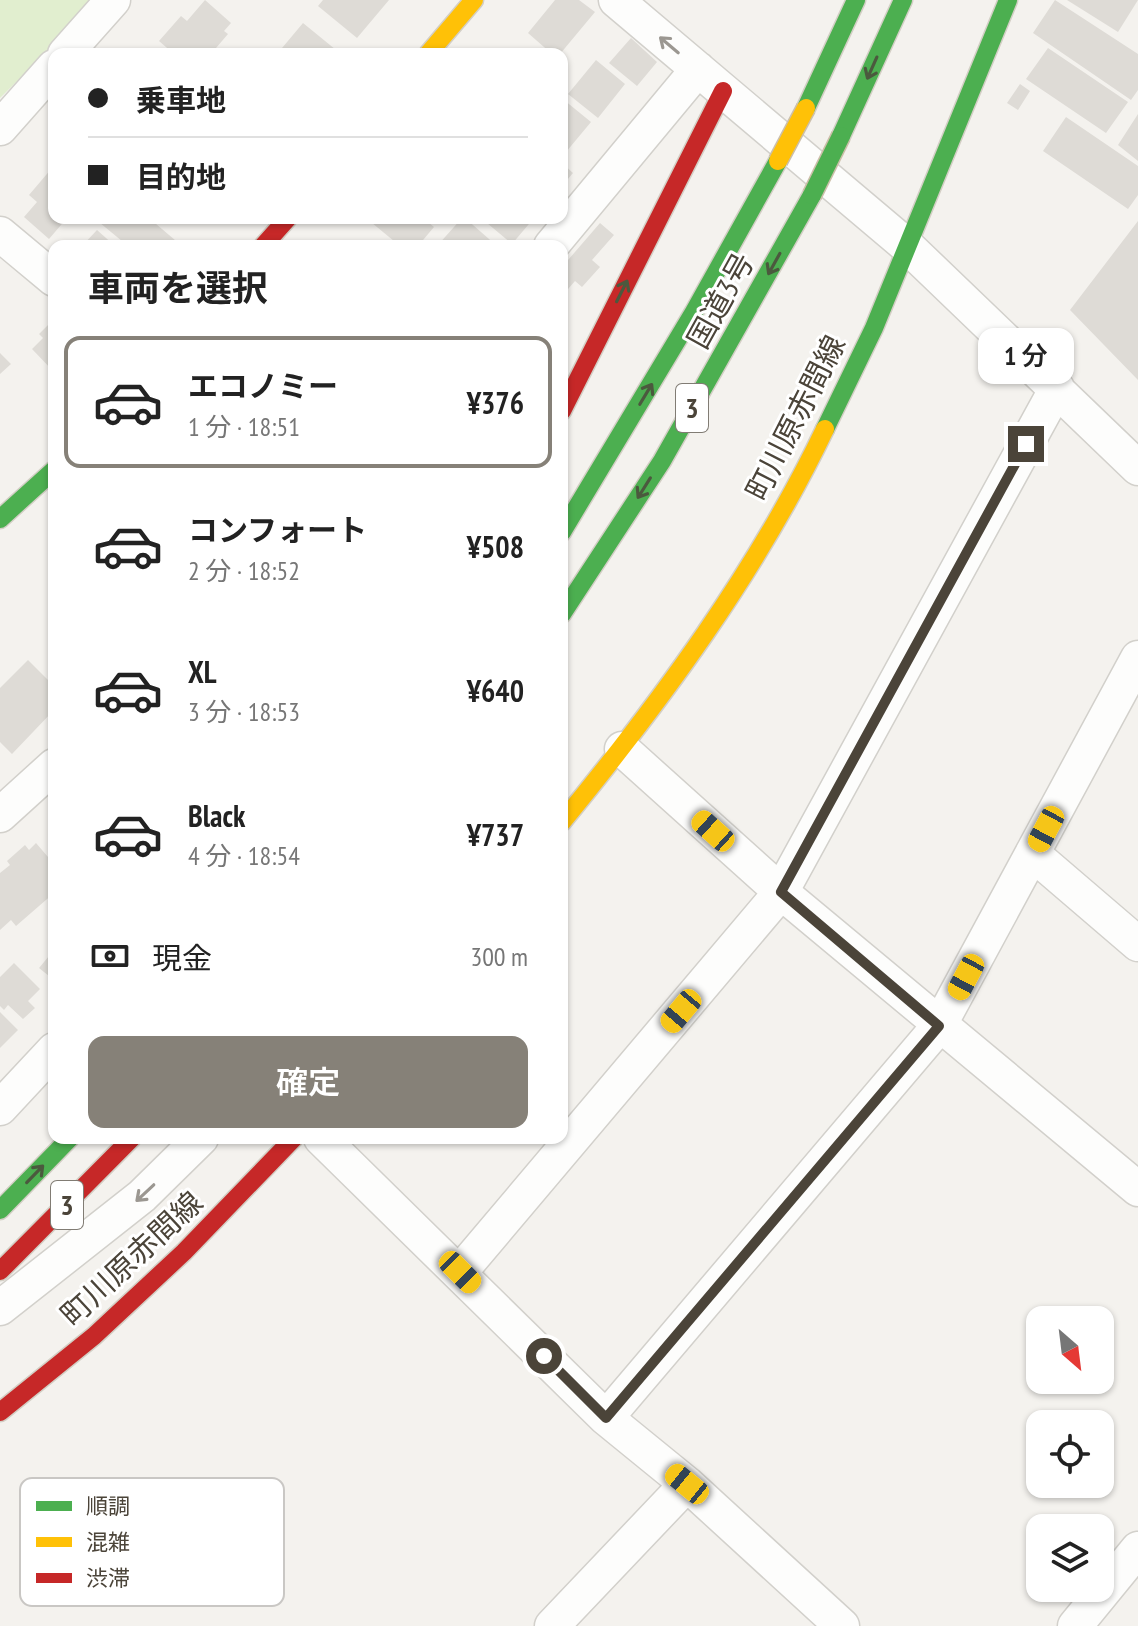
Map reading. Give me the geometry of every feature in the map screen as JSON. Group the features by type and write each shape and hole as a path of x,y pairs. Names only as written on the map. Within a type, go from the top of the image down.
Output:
{"main road":[{"path":"433,48 474,0"},
{"name":"国道3号","path":"568,522 694,312 778,161 856,0"},
{"name":"国道3号","path":"568,605 596,565 733,340 812,195 903,0"},
{"name":"町川原赤間線","path":"568,815 622,749 721,611 802,477 874,328 1008,0"},
{"path":"568,398 710,80"},
{"path":"268,240 283,224"},
{"path":"0,519 48,475"},
{"name":"3","path":"0,1210 64,1144"},
{"name":"3","path":"0,1271 126,1144"},
{"name":"町川原赤間線","path":"0,1412 94,1336 227,1209 288,1144"}],"street":[{"path":"70,48 113,0"},
{"path":"616,0 907,246 1138,468"},
{"path":"0,128 48,74"},
{"path":"557,240 710,80"},
{"path":"0,234 48,274"},
{"path":"460,1272 781,892 1057,388"},
{"path":"606,1418 939,1026 1133,679"},
{"path":"622,749 781,892 1138,1189"},
{"path":"0,815 48,771"},
{"path":"1033,854 1138,944"},
{"path":"0,1108 48,1056"},
{"path":"0,1308 142,1196 195,1144"},
{"path":"327,1144 606,1418 687,1484 842,1626"},
{"path":"552,1626 687,1484"},
{"path":"1075,1626 1138,1549"}],"green space":[{"path":"0,0 99,0 48,48 0,98"}],"building":[{"path":"205,0 231,23 224,31 228,34 216,48 167,48 159,41 181,16 187,21"},
{"path":"323,0 389,0 357,38 318,6"},
{"path":"555,0 579,0 595,12 565,48 545,48 528,33"},
{"path":"1055,0 1138,54 1138,90 1131,100 1033,33"},
{"path":"1067,0 1138,0 1118,32"},
{"path":"303,23 334,48 282,48"},
{"path":"631,38 657,62 637,86 609,63"},
{"path":"1048,48 1128,102 1106,133 1026,79"},
{"path":"596,60 625,84 598,118 568,94"},
{"path":"1020,84 1030,91 1018,110 1007,103"},
{"path":"568,103 591,122 568,150"},
{"path":"1138,114 1138,161 1118,145"},
{"path":"1066,117 1138,166 1138,195 1128,209 1043,151"},
{"path":"48,173 48,224 62,224 49,239 24,217 37,202 29,195"},
{"path":"1138,221 1138,380 1070,310"},
{"path":"600,223 614,235 592,260 600,267 582,287 575,281 568,289 568,260"},
{"path":"101,224 156,224 175,240 121,240"},
{"path":"373,224 430,224 434,227 423,240 393,240"},
{"path":"457,224 472,224 490,240 442,240"},
{"path":"488,224 529,224 515,240 507,240"},
{"path":"97,230 108,240 88,240"},
{"path":"48,325 48,366 32,349 43,338 39,334"},
{"path":"0,353 11,364 0,374"},
{"path":"28,660 48,680 48,716 12,754 0,742 0,688"},
{"path":"36,843 48,857 48,898 16,926 11,920 0,930 0,873 10,865 7,861 25,845 29,850"},
{"path":"48,957 48,975 39,968"},
{"path":"14,963 40,989 28,1001 35,1008 23,1019 8,1005 4,1010 0,1006 0,977"},
{"path":"0,1012 18,1030 0,1048"}],"traffic: fast":[{"path":"806,108 856,0"},
{"path":"841,136 903,0"},
{"path":"825,429 874,328 1008,0"},
{"path":"812,195 841,136"},
{"path":"568,522 694,312 778,161"},
{"path":"568,605 662,461 812,195"},
{"path":"0,519 48,475"},
{"path":"0,1210 64,1144"}],"traffic: slow":[{"path":"433,48 474,0"},
{"path":"778,161 806,108"},
{"path":"568,814 706,633 769,533 825,429"}],"traffic: jam":[{"path":"568,399 723,91"},
{"path":"268,240 283,224"},
{"path":"0,1271 126,1144"},
{"path":"0,1412 94,1336 184,1252 288,1144"}],"route":[{"path":"544,1356 606,1418 939,1026 781,892 1026,444"}]}
